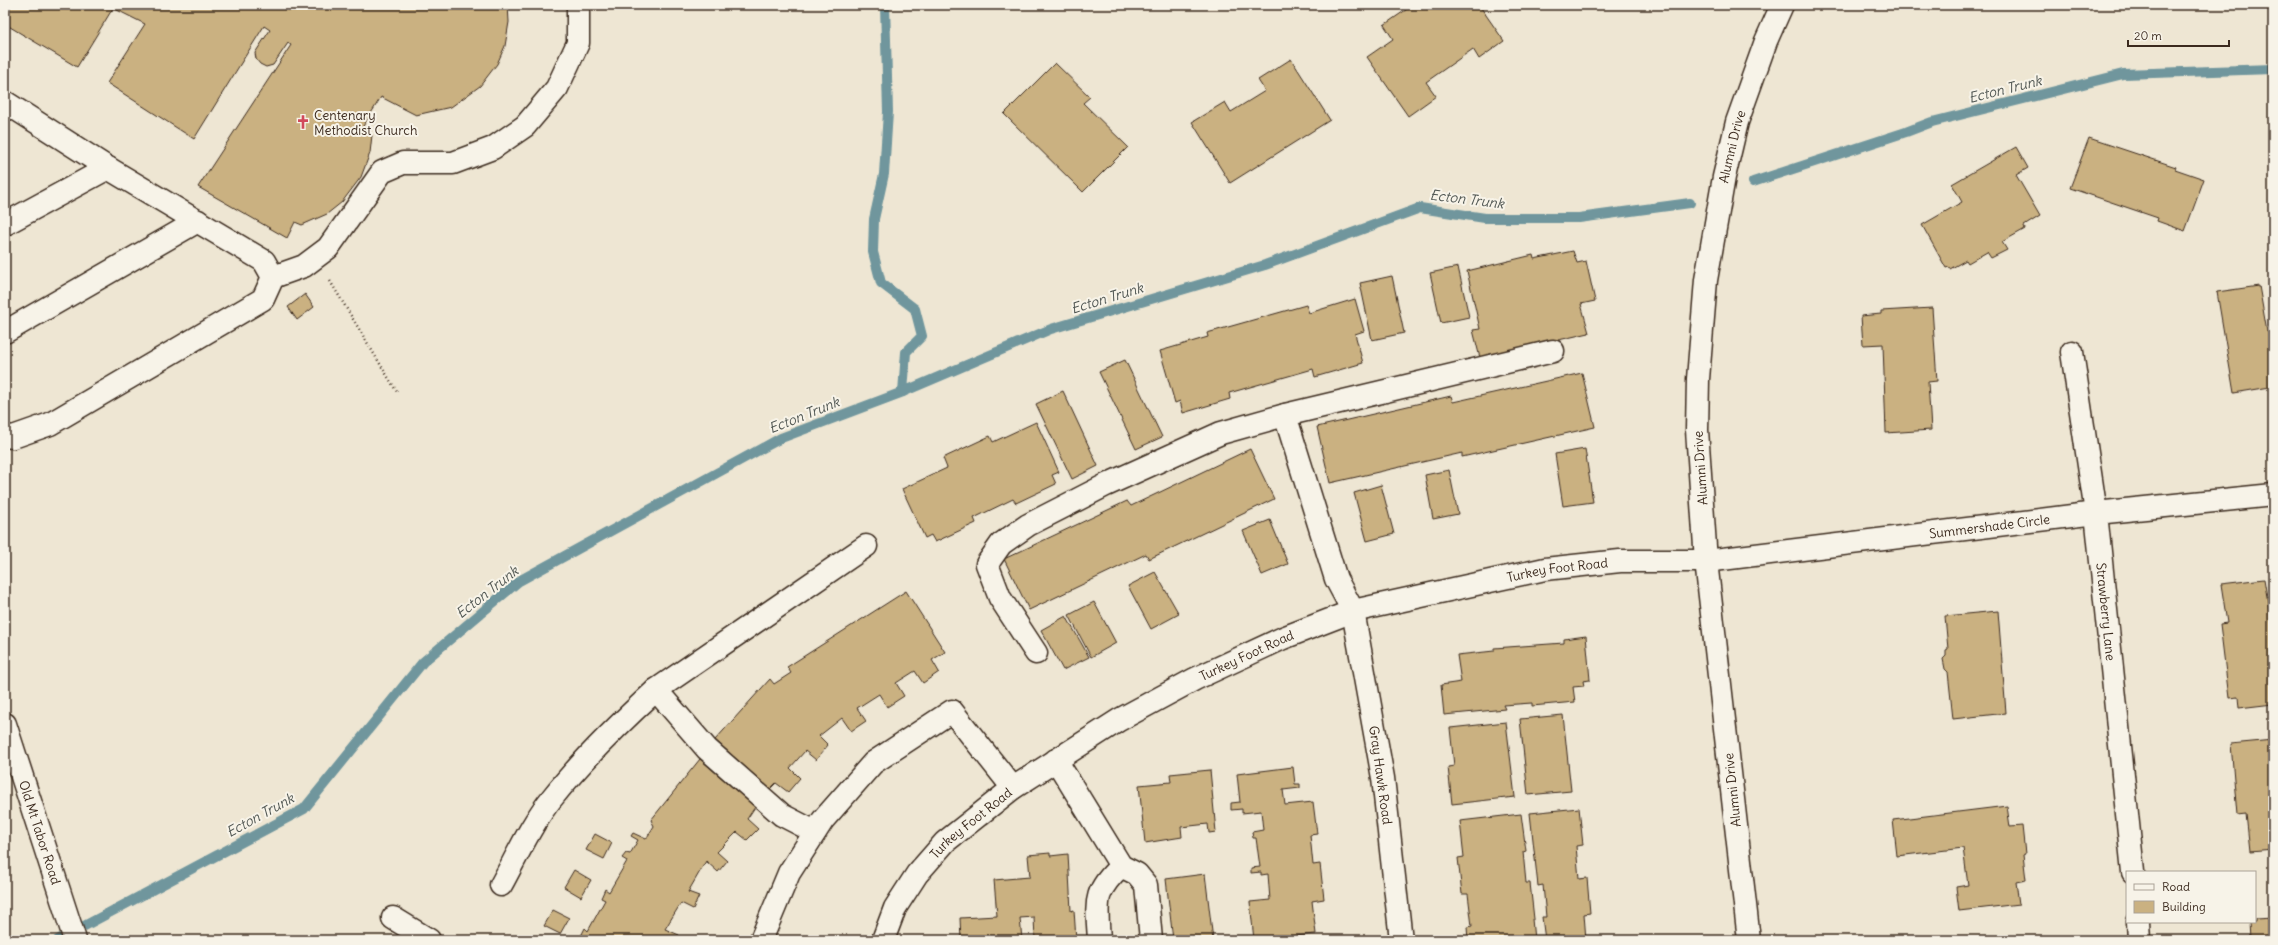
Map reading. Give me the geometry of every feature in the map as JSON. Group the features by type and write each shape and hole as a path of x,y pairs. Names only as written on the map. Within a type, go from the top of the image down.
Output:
{"street":[{"path":"5,436 13,437 50,424 263,298 273,277 304,266 328,248 382,172 403,164 453,163 493,148 525,126 557,88 578,43 578,5"},
{"name":"Alumni Drive","path":"1749,940 1706,561 1697,430 1698,379 1706,280 1724,177 1737,122 1766,41 1782,5"},
{"path":"11,112 264,261 273,277"},
{"path":"5,224 108,168"},
{"path":"5,332 198,221"},
{"path":"1036,654 1000,598 987,564 1001,544 1028,524 1106,485 1221,433 1285,415 1553,351"},
{"name":"Strawberry Lane","path":"2072,352 2096,513 2132,871"},
{"name":"Gray Hawk Road","path":"1285,415 1336,579 1353,611 1383,778 1401,940"},
{"name":"Summershade Circle","path":"1706,561 2096,513 2273,495"},
{"path":"501,885 532,826 552,798 624,719 656,690 866,546"},
{"name":"Turkey Foot Road","path":"883,940 895,908 917,874 945,842 1013,788 1119,720 1195,679 1283,638 1353,611 1545,569 1620,561 1706,561"},
{"path":"656,690 713,754 782,815 815,832"},
{"path":"761,940 789,873 815,832 873,763 952,711 1013,788"},
{"name":"Old Mt Tabor Road","path":"5,724 75,940"},
{"path":"1056,760 1121,866 1137,874 1146,885 1151,940"},
{"path":"1099,940 1097,897 1107,879 1121,866"},
{"path":"393,918 429,940"},
{"path":"2138,923 2139,940"}],"path":[{"path":"336,291 397,392"}],"building":[{"name":"Centenary Methodist Church","path":"5,5 508,5 509,22 505,46 497,64 480,86 451,107 416,115 381,97 362,128 372,135 370,153 361,177 342,202 327,214 302,225 295,222 287,238 198,187 291,45 288,43 273,65 266,67 260,64 256,59 255,53 270,30 264,26 194,139 107,83 145,24 113,8 77,67 5,24"},
{"path":"1413,5 1479,5 1504,41 1479,59 1473,49 1426,82 1436,96 1408,116 1367,57 1393,39 1384,25"},
{"path":"1291,59 1330,120 1230,183 1192,122 1225,102 1231,112 1265,91 1258,80"},
{"path":"1055,63 1090,97 1083,103 1128,147 1083,192 1004,114"},
{"path":"2089,138 2176,167 2175,169 2204,179 2185,231 2157,221 2158,218 2070,188"},
{"path":"2016,147 2028,168 2016,175 2040,216 2024,226 2025,229 2002,242 2007,250 1991,258 1987,252 1968,263 1966,260 1950,269 1949,267 1946,268 1922,225 1962,202 1952,184"},
{"path":"1573,251 1577,263 1586,261 1595,301 1581,304 1589,333 1480,358 1473,330 1480,329 1467,271 1533,255 1534,259"},
{"path":"1458,267 1469,317 1441,323 1430,273"},
{"path":"1392,276 1404,333 1372,340 1360,283"},
{"path":"2259,286 2267,332 2273,331 2273,394 2271,394 2270,387 2234,393 2217,292"},
{"path":"305,294 314,307 297,320 288,307"},
{"path":"1355,299 1364,331 1355,334 1363,363 1315,377 1313,369 1229,393 1230,399 1183,413 1180,401 1175,403 1160,351 1208,337 1207,333 1306,305 1309,313"},
{"path":"1932,308 1937,381 1928,382 1931,430 1886,433 1883,344 1863,345 1861,316 1881,314 1881,311"},
{"path":"1125,360 1162,437 1136,449 1099,372"},
{"path":"1582,373 1595,427 1462,457 1462,453 1330,483 1317,427 1451,396 1453,402"},
{"path":"1063,391 1098,466 1072,479 1036,404"},
{"path":"1036,422 1059,472 1052,475 1056,484 1016,503 1013,499 974,518 976,523 935,542 931,535 925,538 902,489 947,468 943,458 990,436 993,442"},
{"path":"1250,449 1274,499 1149,559 1146,554 1029,610 1004,559 1127,501 1131,506"},
{"path":"1585,449 1593,502 1563,506 1555,454"},
{"path":"1449,470 1458,514 1433,519 1425,475"},
{"path":"1381,485 1394,534 1367,541 1354,493"},
{"path":"1270,520 1288,564 1262,575 1243,531"},
{"path":"1155,572 1179,614 1151,629 1128,586"},
{"path":"2264,579 2273,632 2273,704 2239,708 2238,697 2229,698 2220,624 2227,623 2221,584"},
{"path":"906,591 945,652 932,660 939,672 923,683 915,671 896,683 904,696 887,707 879,694 857,708 866,721 851,731 842,718 819,736 828,745 816,760 805,751 790,768 800,778 788,792 776,783 770,789 715,740 770,679 774,684 791,673 787,667"},
{"path":"1094,602 1116,643 1091,657 1069,615"},
{"path":"1998,611 2006,713 1953,719 1948,672 1945,669 1943,659 1946,656 1946,650 1948,649 1945,616"},
{"path":"1066,616 1089,657 1063,670 1041,630"},
{"path":"1586,636 1590,680 1583,681 1584,686 1573,687 1575,702 1532,706 1532,703 1503,705 1505,709 1444,715 1441,685 1461,682 1457,655 1494,651 1494,648 1564,643 1564,639"},
{"path":"1563,715 1571,791 1528,795 1520,719"},
{"path":"1506,722 1515,797 1452,804 1448,767 1454,766 1450,728"},
{"path":"2273,740 2273,849 2250,851 2246,814 2237,815 2231,744"},
{"path":"700,759 755,807 747,819 758,829 747,840 737,832 717,852 727,861 718,872 706,861 688,892 699,896 693,909 681,903 665,929 679,935 676,940 658,938 657,940 583,940 581,936 585,928 588,931 605,900 601,898 605,889 609,892 627,861 622,858 626,853 630,854 638,840 631,836 633,833 646,839 654,826 651,820"},
{"path":"1293,767 1295,784 1300,784 1300,788 1283,790 1285,805 1313,802 1317,834 1310,835 1313,865 1320,864 1324,899 1312,901 1316,934 1254,940 1250,902 1270,900 1268,874 1261,875 1261,872 1251,873 1251,868 1260,867 1256,838 1253,838 1252,832 1263,830 1261,811 1242,813 1242,809 1231,810 1231,803 1240,802 1237,774"},
{"path":"1210,770 1216,832 1209,833 1208,824 1181,827 1182,837 1145,843 1139,785 1171,782 1170,774"},
{"path":"2007,806 2010,827 2022,826 2026,880 2016,882 2019,904 1959,911 1956,887 1968,885 1963,848 1897,856 1893,820"},
{"path":"1579,808 1583,845 1576,846 1579,879 1587,878 1590,913 1584,914 1586,940 1545,940 1542,917 1546,917 1543,885 1538,886 1530,813"},
{"path":"1521,814 1526,851 1523,852 1526,883 1530,883 1534,919 1532,919 1534,940 1468,940 1467,927 1472,926 1468,894 1462,894 1458,858 1464,857 1460,821"},
{"path":"595,834 612,843 604,859 586,850"},
{"path":"1050,853 1050,856 1068,854 1071,911 1074,910 1076,940 1035,940 1034,917 1020,918 1022,940 961,940 960,918 997,916 994,880 1030,877 1028,855"},
{"path":"574,870 591,880 581,897 564,887"},
{"path":"1205,874 1213,940 1173,940 1166,879"},
{"path":"553,910 569,918 560,934 544,926"},
{"path":"2273,918 2273,940 2250,940 2249,923 2256,923 2256,919"}],"waterway":[{"path":"885,5 888,112 884,174 874,219 873,252 881,283 915,309 922,336 906,352 903,392"},
{"name":"Ecton Trunk","path":"1753,182 1906,132 1932,122 2123,74 2273,69"},
{"name":"Ecton Trunk","path":"58,940 304,809 423,662 519,581 781,438 903,392 1051,329 1265,265 1420,208 1485,218 1579,218 1690,203"}],"place":[{"name":"Centenary Methodist Church","path":"303,122"}]}
